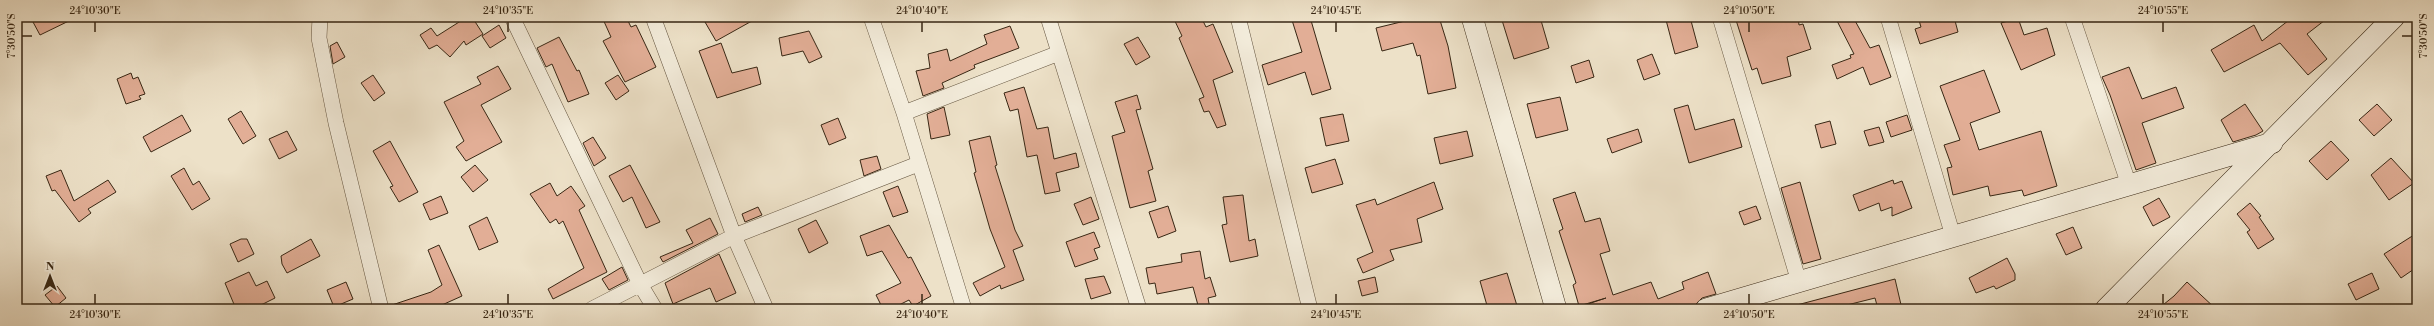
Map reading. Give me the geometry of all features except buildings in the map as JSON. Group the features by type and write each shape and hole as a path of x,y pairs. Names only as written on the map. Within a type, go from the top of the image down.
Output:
{"street":[{"path":"320,17 319,38 336,123 380,309"},
{"path":"512,17 640,284 655,309"},
{"path":"653,17 734,236 766,309"},
{"path":"871,17 904,113 918,164 964,309"},
{"path":"1048,17 1139,309"},
{"path":"1238,17 1310,309"},
{"path":"1472,17 1556,309"},
{"path":"1720,17 1799,282"},
{"path":"1888,17 1953,236"},
{"path":"2072,17 2129,185"},
{"path":"2106,309 2272,143 2394,17"},
{"path":"904,113 1059,53"},
{"path":"1706,309 2272,143"},
{"path":"592,309 734,236 918,164"}]}
